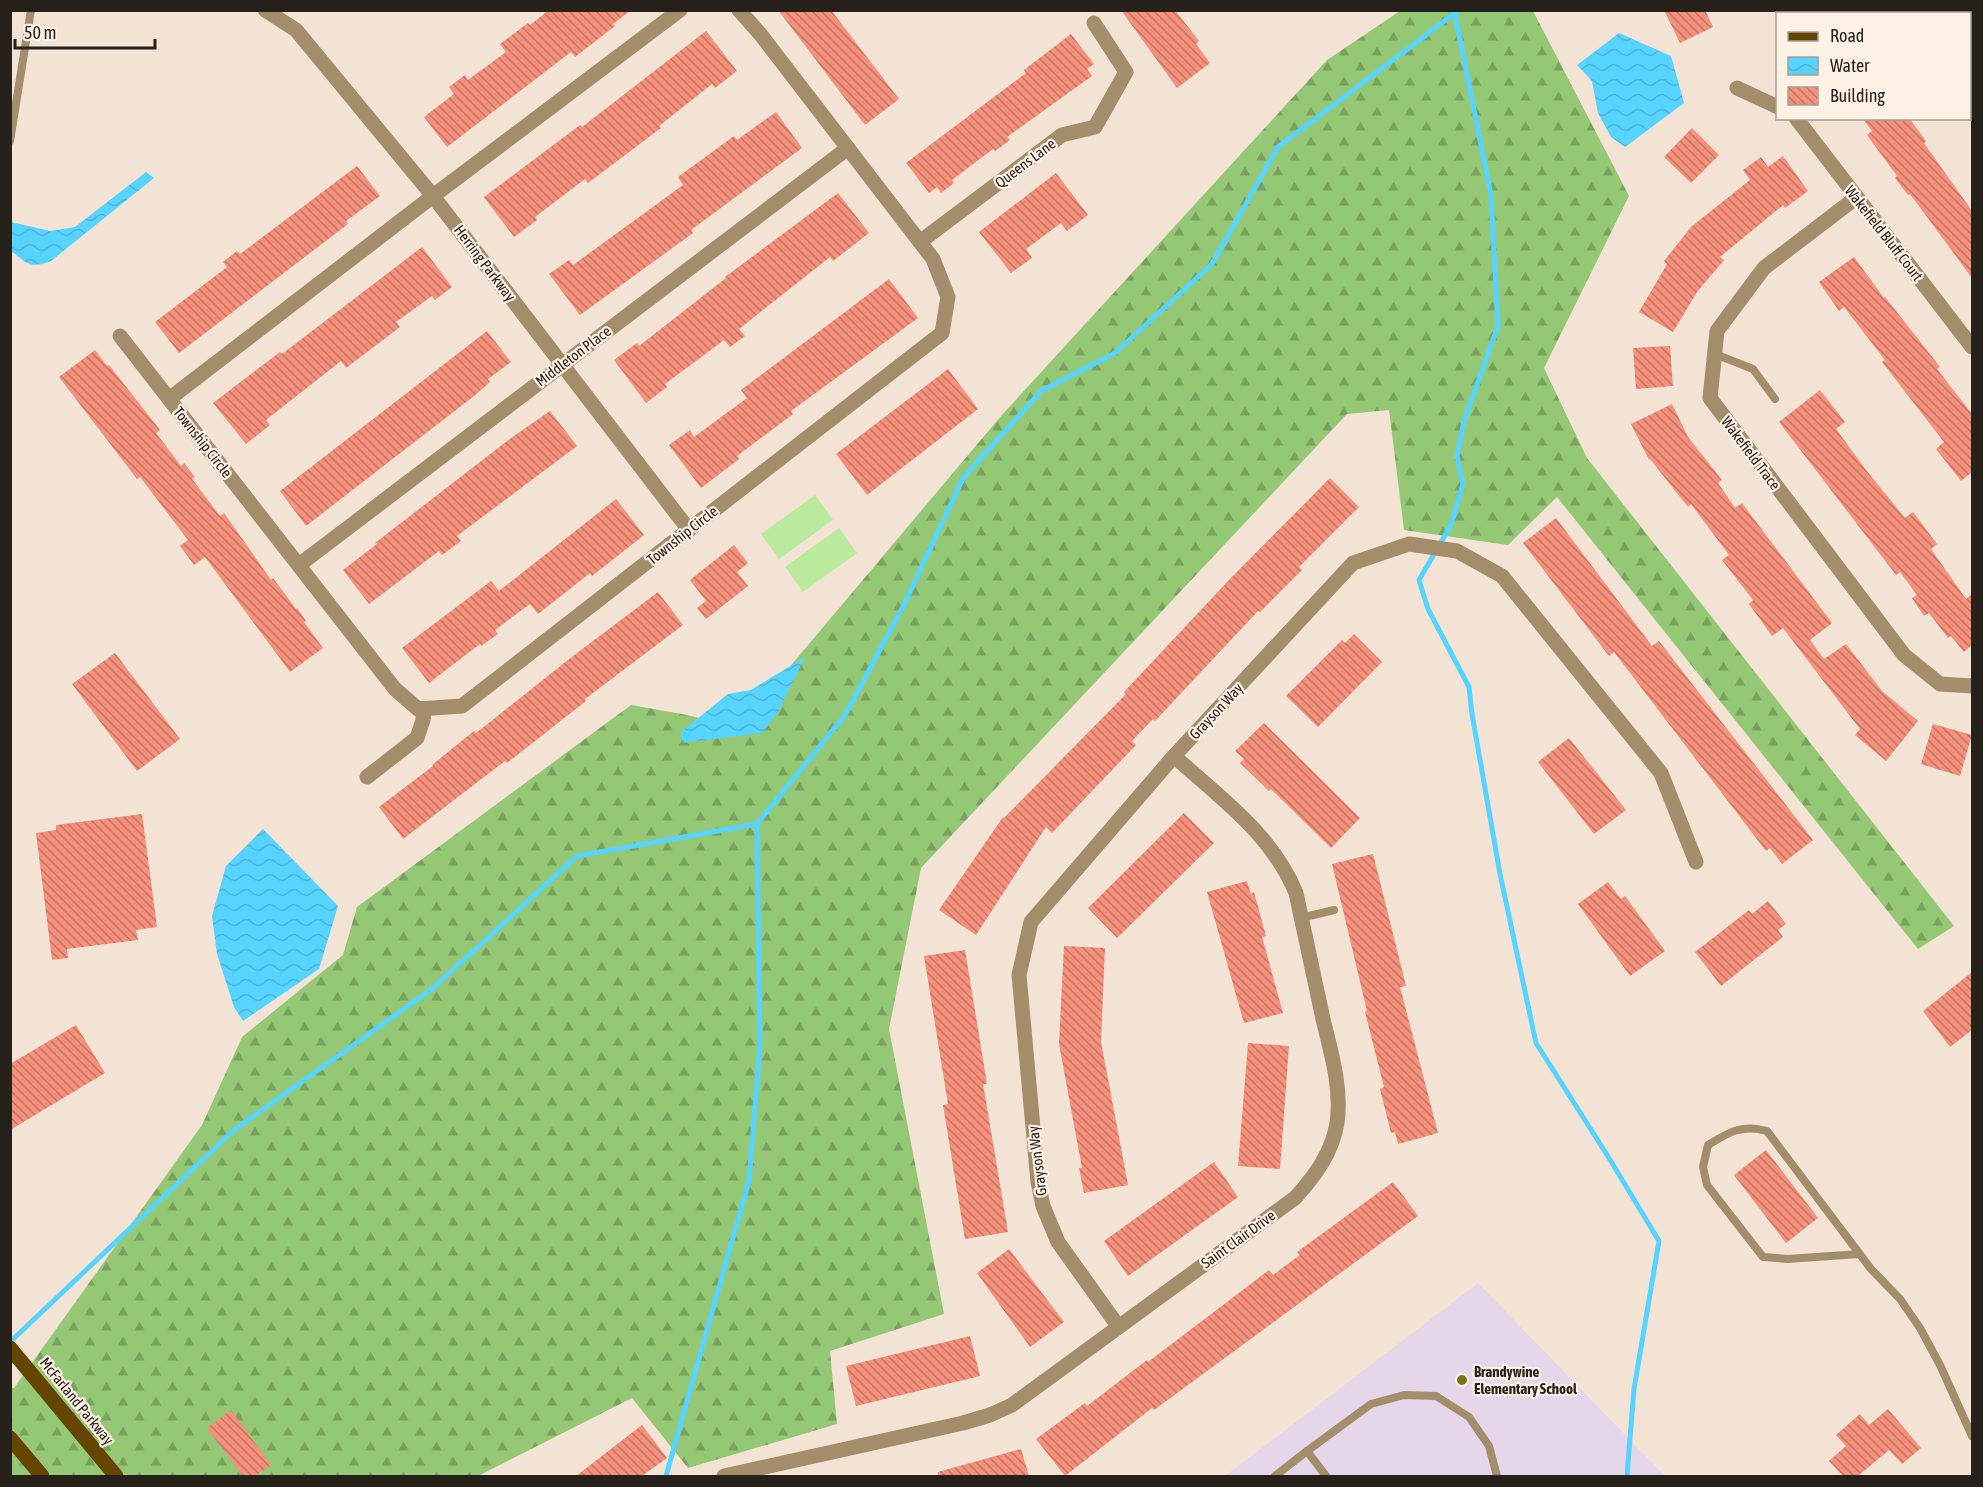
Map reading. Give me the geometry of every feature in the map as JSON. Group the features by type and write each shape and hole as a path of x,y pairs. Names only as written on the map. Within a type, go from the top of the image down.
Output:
{"main road":[{"name":"McFarland Parkway","path":"10,1348 116,1476"},
{"path":"10,1438 42,1476"}],"street":[{"name":"Herring Parkway","path":"265,10 296,30 433,196 689,530"},
{"name":"Township Circle","path":"169,399 680,10"},
{"name":"Township Circle","path":"120,336 395,689 418,709 462,706 942,333 948,297 933,259 761,35 739,10"},
{"name":"Queens Lane","path":"921,242 1062,135 1095,128 1126,72 1094,23"},
{"path":"1737,88 1776,106"},
{"name":"Wakefield Bluff Court","path":"1798,120 1972,347"},
{"name":"Middleton Place","path":"299,565 848,148"},
{"name":"Wakefield Trace","path":"1857,197 1764,268 1717,331 1710,399 1904,654 1940,684 1972,686"},
{"name":"Grayson Way","path":"1118,1326 1068,1258 1042,1206 1019,975 1031,921 1174,756 1353,562 1409,544 1457,551 1502,576 1661,773 1696,862"},
{"path":"367,777 417,738 424,709"},
{"name":"Saint Clair Drive","path":"724,1476 990,1415 1012,1405 1295,1198 1322,1164 1332,1144 1337,1122 1338,1100 1296,893 1288,873 1275,852 1246,821 1174,756"}],"lane":[{"path":"10,141 31,10"},
{"path":"1714,354 1753,369 1775,399"},
{"path":"1301,918 1334,910"},
{"path":"1859,1254 1763,1257 1707,1185 1703,1167 1708,1145 1728,1132 1752,1127 1767,1131 1859,1254 1900,1299 1920,1328 1940,1365 1972,1436"},
{"path":"1275,1476 1371,1404 1404,1395 1436,1396 1469,1417 1489,1446 1497,1476"},
{"path":"1307,1451 1326,1476"}],"shaded area":[{"name":"Brandywine Elementary School","path":"1478,1283 1665,1476 1225,1476"}],"green space":[{"path":"1400,11 1533,11 1629,196 1544,368 1587,458 1954,926 1918,949 1557,497 1508,545 1404,530 1389,410 1347,414 921,868 889,1029 944,1314 830,1351 837,1424 688,1468 632,1398 478,1476 11,1476 10,1388 14,1388 202,1125 242,1037 343,955 357,907 631,705 739,727 1001,416 1327,60"},
{"path":"815,495 833,520 779,559 761,534"},
{"path":"839,528 857,553 803,592 785,567"}],"water":[{"path":"1619,33 1671,56 1684,103 1625,147 1611,137 1598,113 1592,81 1577,65"},
{"path":"146,172 154,178 51,261 38,265 30,264 11,251 11,222 50,231 75,227"},
{"path":"805,657 777,714 762,733 682,743 681,732 728,694 751,690"},
{"path":"263,829 338,906 319,969 243,1021 234,1007 217,954 212,916 226,866"}],"building":[{"path":"549,10 631,10 613,24 615,26 575,57 571,52 447,147 424,117 454,94 449,87 465,75 468,80 506,52 500,44"},
{"path":"778,10 831,10 899,99 865,125"},
{"path":"1121,10 1175,10 1199,41 1196,44 1210,63 1177,88"},
{"path":"1664,10 1705,10 1713,27 1680,43"},
{"path":"706,31 737,71 715,88 712,84 659,126 661,128 588,183 585,179 535,217 537,220 514,237 484,197 580,125 582,127"},
{"path":"1071,34 1094,64 1087,69 1092,76 1007,137 1010,140 995,151 993,149 952,180 954,183 941,193 937,187 929,193 906,163 1026,73 1024,70"},
{"path":"776,112 802,148 691,230 693,233 580,315 549,274 569,260 573,265 683,185 678,177 734,136 737,140"},
{"path":"1864,120 1910,120 1926,141 1924,143 1972,211 1972,278 1910,194 1908,195 1895,178 1897,176 1867,135 1872,131"},
{"path":"1692,128 1719,155 1691,183 1664,157"},
{"path":"1783,156 1808,191 1785,208 1783,205 1720,257 1724,260 1697,292 1673,332 1639,312 1667,264 1664,261 1691,227 1750,180 1743,170 1761,157 1768,167"},
{"path":"357,166 380,196 346,221 348,224 179,353 155,322 227,267 223,262 237,251 240,254"},
{"path":"1056,173 1088,215 1067,231 1061,223 1026,249 1032,258 1011,273 979,232"},
{"path":"838,193 869,233 833,261 830,257 739,329 745,336 730,347 724,340 665,384 667,387 646,403 614,360 637,343 639,346 725,277"},
{"path":"422,247 452,287 435,300 432,296 396,322 400,327 346,368 341,361 266,420 270,425 246,444 213,403 280,352 282,354"},
{"path":"1854,257 1940,367 1937,369 1972,414 1972,472 1961,481 1936,449 1944,442 1882,362 1885,360 1844,307 1839,311 1819,282"},
{"path":"889,279 918,318 791,411 793,414 737,456 739,459 701,488 669,445 690,430 694,437 747,398 741,390"},
{"path":"487,331 511,362 488,379 490,382 474,396 306,526 280,491"},
{"path":"1670,346 1673,386 1636,389 1633,348"},
{"path":"95,350 160,430 156,433 181,466 184,463 195,477 192,479 220,516 224,513 271,580 273,578 297,608 323,648 290,672 205,557 194,565 180,546 188,540 140,477 137,479 59,377"},
{"path":"948,369 978,409 867,495 836,454"},
{"path":"1820,390 1845,422 1836,429 1866,470 1905,518 1913,512 1937,544 1931,549 1966,599 1972,594 1972,645 1964,652 1951,636 1948,638 1929,613 1924,616 1912,598 1917,595 1900,572 1896,575 1779,422"},
{"path":"1672,404 1688,437 1722,480 1718,483 1735,508 1742,503 1832,623 1810,640 1824,659 1846,644 1882,691 1918,721 1886,761 1855,735 1860,729 1783,628 1772,636 1749,604 1753,600 1722,560 1729,555 1691,504 1688,507 1649,460 1631,424"},
{"path":"550,411 577,446 457,536 461,541 442,555 439,551 369,604 343,570 511,438"},
{"path":"1330,478 1359,507 1299,567 1302,570 1260,612 1258,611 1155,721 1153,719 1132,741 1136,745 1052,833 1046,827 976,935 939,910 1003,817 1126,694 1124,692 1228,581"},
{"path":"616,499 644,535 592,576 590,573 538,614 530,604 495,630 498,634 481,646 480,644 429,683 402,648 491,581 499,591"},
{"path":"1556,518 1652,646 1659,641 1813,840 1782,864 1770,848 1766,851 1614,652 1609,656 1523,543"},
{"path":"734,545 748,563 737,572 748,586 706,619 697,608 706,601 690,580"},
{"path":"658,592 683,625 585,699 586,701 507,763 505,761 403,839 379,807 474,731 476,733"},
{"path":"1354,634 1382,662 1318,727 1286,696 1342,640 1345,643"},
{"path":"115,653 180,739 137,771 72,684"},
{"path":"1264,723 1360,818 1331,848 1271,789 1269,791 1240,763 1244,759 1235,751"},
{"path":"1933,724 1972,735 1960,776 1921,764"},
{"path":"1569,738 1626,810 1594,834 1538,762"},
{"path":"1184,813 1214,843 1117,938 1088,908"},
{"path":"142,814 157,927 136,930 138,940 67,949 68,958 52,960 36,833 56,830 56,825"},
{"path":"1373,854 1406,986 1400,987 1438,1133 1398,1144 1395,1132 1391,1133 1380,1089 1384,1087 1332,864"},
{"path":"1247,881 1251,894 1254,892 1266,936 1262,937 1283,1013 1244,1023 1207,892"},
{"path":"1608,882 1621,899 1625,896 1665,951 1630,976 1578,904"},
{"path":"1768,901 1786,924 1778,930 1783,937 1721,986 1695,952 1749,910 1752,914"},
{"path":"1064,946 1105,948 1101,1042 1128,1185 1084,1193 1079,1168 1082,1168 1059,1044"},
{"path":"965,950 987,1084 983,1084 1008,1232 965,1239 943,1105 948,1104 924,956"},
{"path":"1972,972 1972,1030 1950,1047 1923,1011"},
{"path":"76,1025 105,1073 10,1130 10,1064"},
{"path":"1248,1043 1289,1046 1280,1169 1238,1166"},
{"path":"1766,1150 1818,1218 1786,1243 1734,1175"},
{"path":"1214,1162 1238,1197 1128,1276 1104,1241"},
{"path":"1393,1182 1418,1216 1154,1410 1152,1408 1065,1476 1036,1439 1085,1403 1087,1406 1147,1360 1148,1362 1269,1270 1273,1275 1300,1255 1297,1252"},
{"path":"1009,1249 1064,1322 1030,1347 977,1273"},
{"path":"970,1336 980,1376 856,1406 846,1366"},
{"path":"1888,1409 1921,1448 1902,1464 1889,1450 1858,1476 1843,1476 1829,1461 1846,1446 1836,1435 1860,1414 1869,1425"},
{"path":"231,1410 271,1465 255,1476 243,1476 207,1428"},
{"path":"642,1425 667,1458 642,1476 576,1476"},
{"path":"1021,1449 1029,1476 938,1476 938,1472"}],"waterway":[{"path":"666,1476 749,1181 760,1044 757,824 845,715 905,603 963,478 1041,391 1115,353 1212,264 1278,147 1459,10"},
{"path":"1455,14 1491,195 1498,326 1464,421 1457,456 1463,484 1451,525 1419,580 1428,609 1469,687 1500,874 1536,1043 1659,1241 1634,1389 1627,1476"},
{"path":"10,1342 234,1130 432,989 577,856 757,824"}],"place":[{"name":"Brandywine Elementary School","path":"1462,1380"}]}
